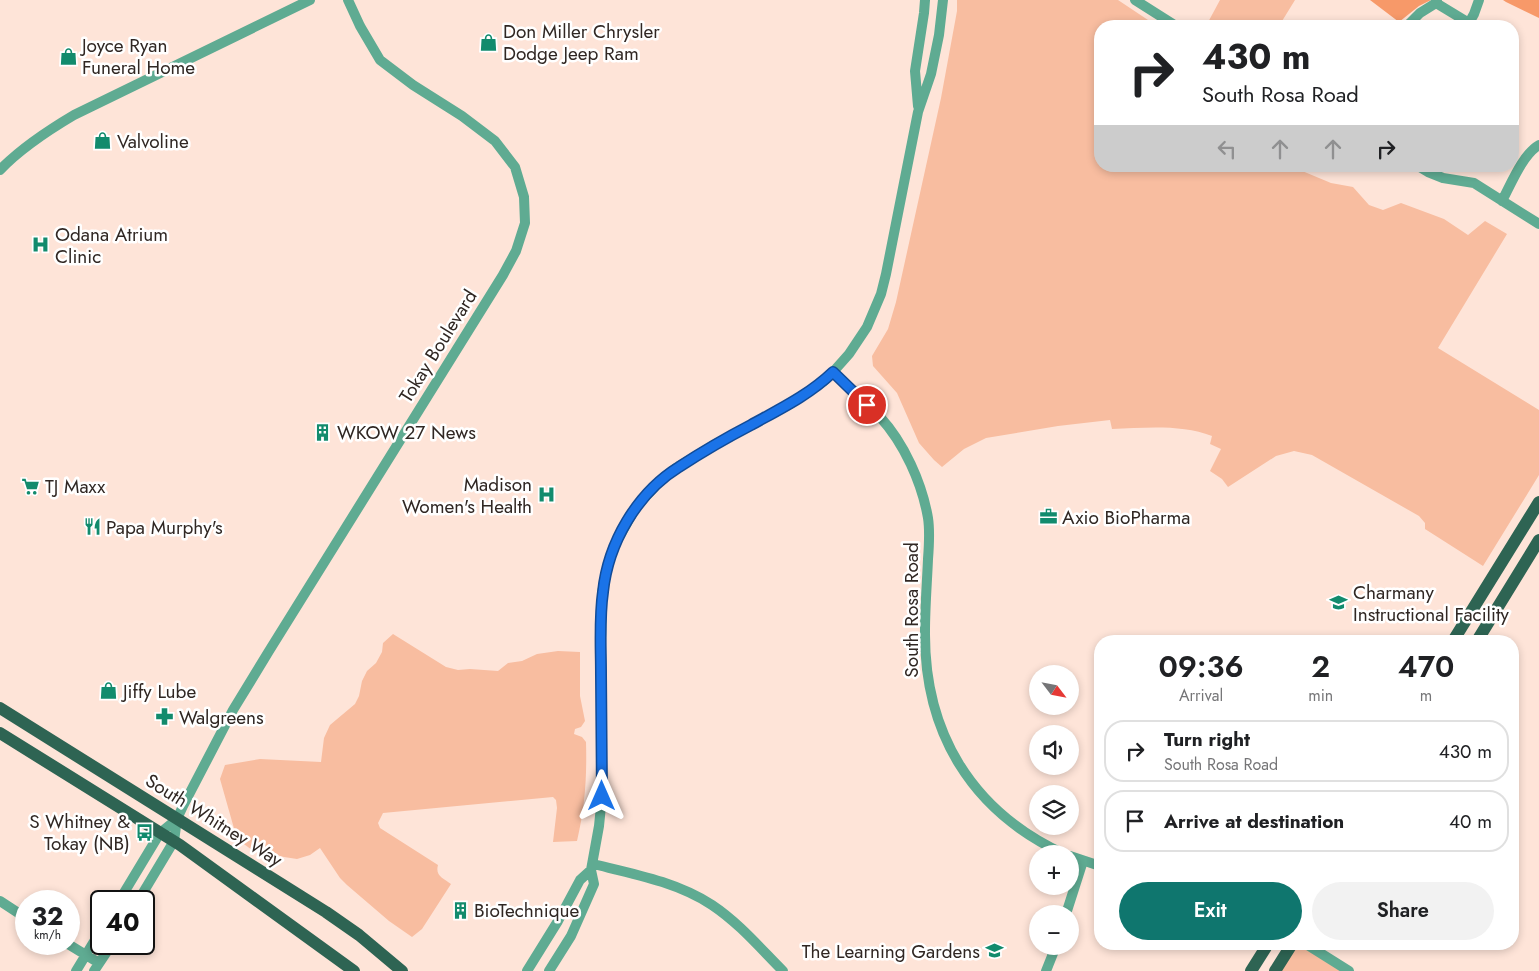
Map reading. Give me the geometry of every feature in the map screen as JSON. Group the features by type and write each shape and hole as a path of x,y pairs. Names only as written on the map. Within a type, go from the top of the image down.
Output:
{"main road":[{"path":"1458,635 1539,502"},
{"path":"1481,635 1539,540"},
{"name":"South Whitney Way","path":"0,708 326,912 359,935 402,971"},
{"name":"South Whitney Way","path":"0,733 174,841 354,971"},
{"path":"1251,971 1264,950"},
{"path":"1275,971 1288,950"}],"street":[{"path":"0,170 47,130 74,115 310,0"},
{"name":"Tokay Boulevard","path":"145,890 174,841 177,819 233,710 503,274 516,251 524,224 524,197 515,167 495,141 380,60 360,26 348,0"},
{"path":"918,112 915,70 923,23 924,0"},
{"path":"549,971 571,936 594,884 592,867 600,826 602,796 602,592 610,557 636,507 662,479 712,446 808,392 833,372 863,334 875,311 881,294 918,112 931,74 939,35 943,0"},
{"path":"1135,0 1167,20"},
{"path":"1471,20 1479,0"},
{"path":"1413,20 1420,12 1437,1 1465,20"},
{"path":"1519,171 1525,160 1539,144"},
{"path":"1428,172 1443,178 1474,183 1539,224"},
{"path":"1502,201 1518,172"},
{"name":"South Rosa Road","path":"833,372 880,417 896,438 910,461 921,491 928,518 929,549 925,630 927,674 936,715 943,734 966,776 988,801 1020,829 1047,845"},
{"name":"Tokay Boulevard","path":"126,890 160,833 177,819"},
{"path":"1079,859 1094,864"},
{"path":"1069,905 1083,861"},
{"path":"527,971 558,921 580,880 592,867"},
{"path":"592,867 665,883 700,898 736,924 782,971"},
{"path":"0,901 15,911"},
{"path":"76,971 90,948"},
{"path":"1316,950 1349,971"},
{"path":"80,951 97,967 105,955"},
{"path":"1046,971 1052,955"}],"shaded area":[{"path":"957,0 1118,0 1148,20 1094,20 1094,172 1305,172 1331,183 1353,187 1369,205 1383,210 1401,203 1444,219 1468,235 1485,221 1507,234 1438,348 1539,410 1539,475 1483,566 1425,529 1425,523 1419,516 1312,455 1294,451 1276,456 1228,487 1222,479 1210,471 1221,449 1210,444 1212,436 1200,432 1175,428 1112,429 1110,420 1058,426 986,438 964,449 942,467 934,460 919,443 897,393 873,366 872,356 888,329 896,302 941,98 957,11"},
{"path":"1220,0 1295,0 1283,20 1209,20"},
{"path":"1370,0 1431,0 1419,6 1402,20 1396,20"},
{"path":"1503,0 1539,0 1539,18 1506,2"},
{"path":"393,634 446,667 458,670 498,671 508,663 522,661 537,654 558,651 580,652 580,696 585,721 581,727 575,729 574,734 582,737 586,742 585,792 577,841 553,842 557,808 556,800 553,797 383,813 378,823 380,828 438,865 439,874 451,884 422,929 412,937 389,921 347,885 340,878 320,848 310,855 297,859 252,850 237,839 220,779 225,765 260,759 321,762 324,738 330,725 355,704 367,671 376,663 382,652 383,643"},
{"path":"1288,950 1316,950 1349,971 1275,971"}],"place":[{"name":"Don Miller Chrysler Dodge Jeep Ram","path":"489,42"},
{"name":"Joyce Ryan Funeral Home","path":"68,56"},
{"name":"Valvoline","path":"103,141"},
{"name":"Odana Atrium Clinic","path":"41,245"},
{"name":"WKOW 27 News","path":"323,432"},
{"name":"TJ Maxx","path":"31,486"},
{"name":"Madison Women's Health","path":"546,495"},
{"name":"Axio BioPharma","path":"1048,517"},
{"name":"Papa Murphy's","path":"92,527"},
{"name":"Charmany Instructional Facility","path":"1339,603"},
{"name":"Jiffy Lube","path":"109,691"},
{"name":"Walgreens","path":"165,717"},
{"name":"S Whitney & Tokay (NB)","path":"144,832"},
{"name":"BioTechnique","path":"460,910"},
{"name":"The Learning Gardens","path":"994,951"}],"route":[{"path":"602,796 602,592 610,557 636,507 662,479 676,468 712,446 790,404 824,382 833,372 867,405"}]}
